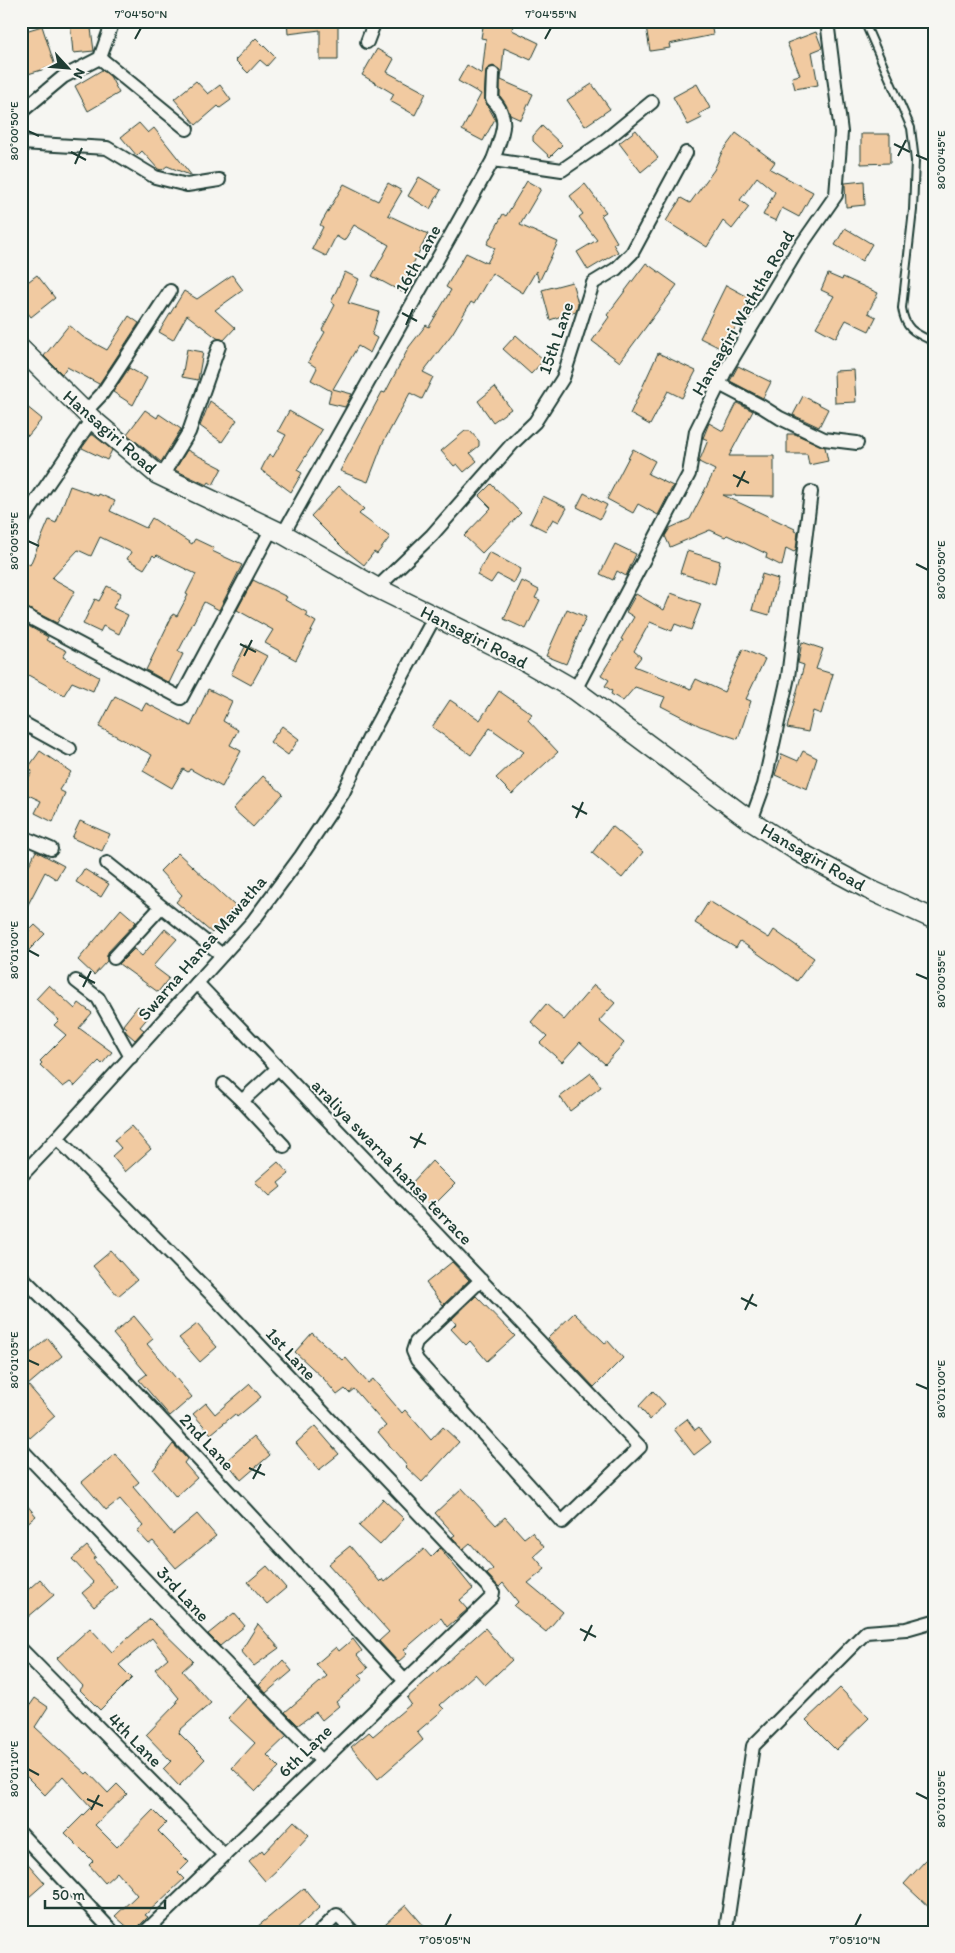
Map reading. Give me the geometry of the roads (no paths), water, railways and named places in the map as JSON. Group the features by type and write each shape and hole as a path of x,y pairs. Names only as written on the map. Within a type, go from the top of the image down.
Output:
{"street":[{"path":"21,112 63,77 100,58 113,21"},
{"path":"367,42 375,21"},
{"name":"Hansagiri Waththa Road","path":"575,690 689,474 696,431 719,384 797,251 836,195 842,132 827,21"},
{"path":"100,58 188,129"},
{"name":"16th Lane","path":"21,613 181,698 493,160 504,124 501,108 492,99 492,74"},
{"path":"493,160 562,170 603,142 652,102"},
{"path":"21,143 108,148 155,177 187,184 219,180"},
{"name":"15th Lane","path":"377,588 432,535 513,443 534,422 563,378 593,283 616,269 632,253 686,153"},
{"path":"21,522 170,291"},
{"path":"162,476 189,432 219,346"},
{"name":"Hansagiri Road","path":"21,350 89,416 162,476 277,532 377,588 523,660 575,690 751,821 822,864 934,919"},
{"path":"719,384 780,418 824,439 858,443"},
{"path":"751,821 764,785 788,677 812,492"},
{"name":"Swarna Hansa Mawatha","path":"21,1176 131,1057 252,921 301,856 343,793 369,738 436,616"},
{"path":"21,722 70,748"},
{"path":"21,836 51,849"},
{"path":"107,863 222,955"},
{"path":"114,958 161,907"},
{"path":"76,981 98,998 131,1057"},
{"name":"araliya swarna hansa terrace","path":"197,983 481,1280 640,1447 562,1522 417,1360 413,1351 416,1342 481,1280"},
{"path":"242,1101 278,1068"},
{"path":"224,1084 284,1146"},
{"name":"1st Lane","path":"57,1138 222,1305 493,1592 492,1597"},
{"name":"2nd Lane","path":"21,1276 120,1375 404,1680"},
{"name":"3rd Lane","path":"21,1449 190,1628 321,1760"},
{"name":"6th Lane","path":"145,1932 321,1760 492,1597"},
{"path":"726,1923 753,1746 866,1632 906,1629 934,1621"},
{"name":"4th Lane","path":"21,1649 224,1855"},
{"path":"21,1834 112,1932"},
{"path":"320,1932 337,1915 353,1932"}],"lane":[{"path":"864,21 911,128 915,161 913,210 902,308 904,320 916,334 934,342"}]}
